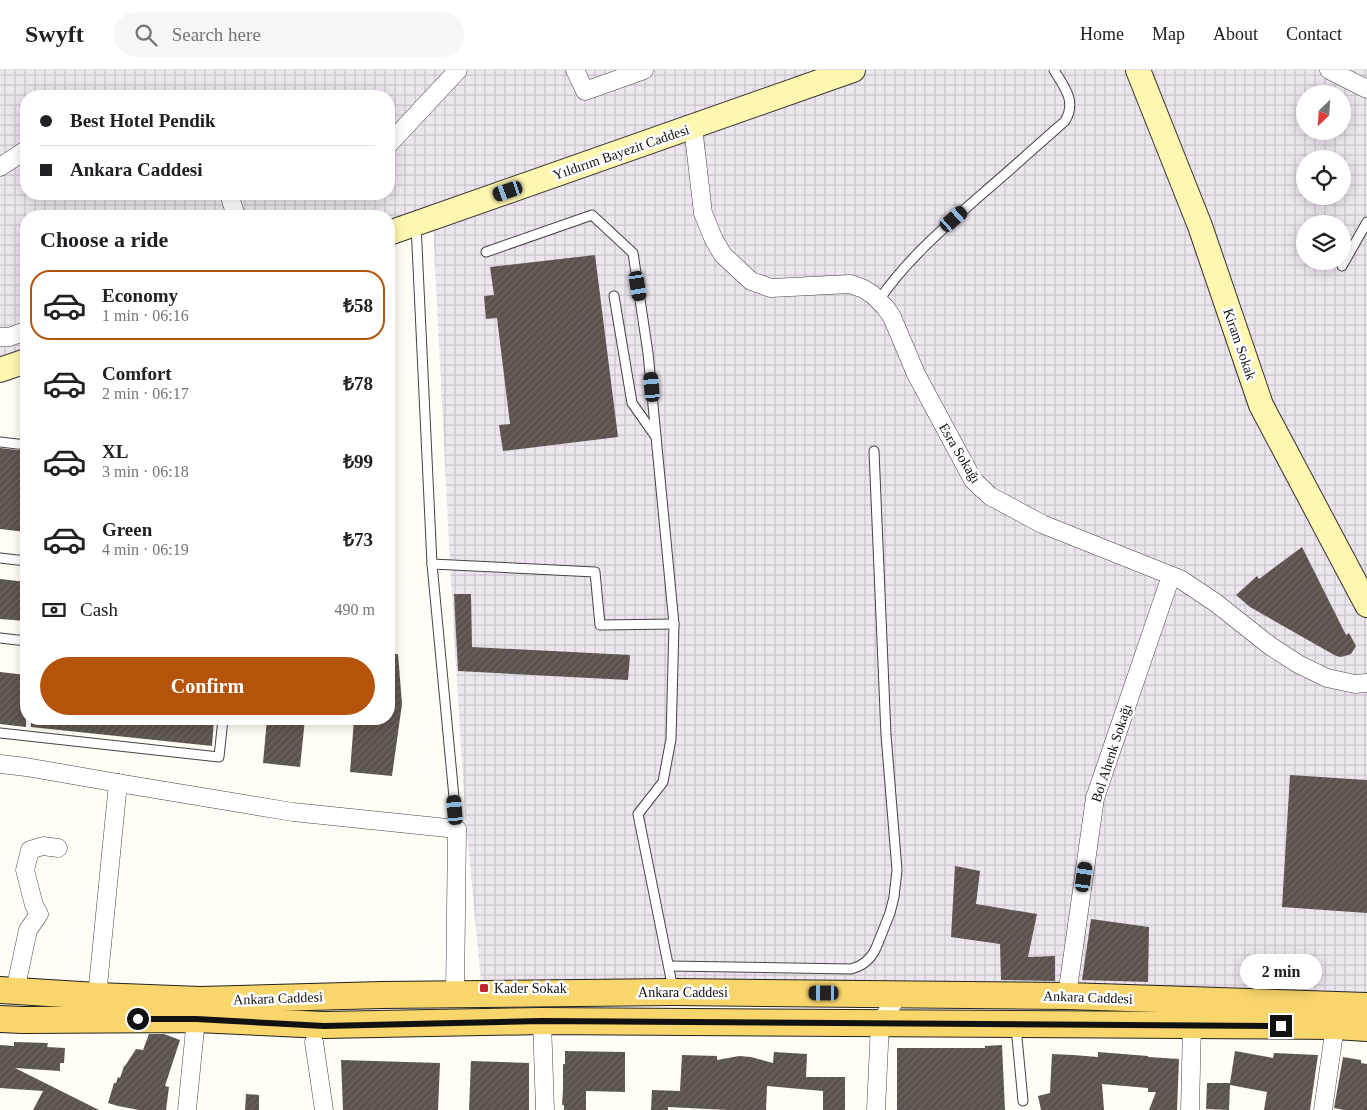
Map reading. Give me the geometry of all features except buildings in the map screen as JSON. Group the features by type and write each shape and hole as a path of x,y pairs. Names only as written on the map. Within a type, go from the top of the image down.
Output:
{"main road":[{"name":"Ankara Caddesi","path":"7,991 200,1000 382,995 674,992 1067,996 1367,1006"},
{"name":"Ankara Caddesi","path":"0,1019 196,1019 324,1026 542,1021 1335,1026 1367,1028"}],"street":[{"path":"395,138 458,70"},
{"path":"575,70 586,91 644,70"},
{"name":"Yıldırım Bayezit Caddesi","path":"395,231 853,70"},
{"name":"Kiram Sokak","path":"1138,70 1200,226 1261,405 1367,606"},
{"path":"1329,70 1367,89"},
{"name":"Esra Sokağı","path":"693,127 703,213 714,240 723,255 751,281 772,288 850,284 864,289 879,300 892,317 916,374 973,480 990,496 1042,524 1180,579 1216,603 1269,645 1298,664 1327,678 1355,684 1367,683"},
{"path":"0,167 20,154"},
{"path":"0,337 9,337 20,333"},
{"path":"0,370 20,363"},
{"name":"Bol Ahenk Sokağı","path":"1067,996 1095,798 1171,576"},
{"path":"0,764 293,812 457,829 456,995"},
{"path":"97,996 118,783"},
{"path":"7,991 28,930 38,914 24,870 30,850 43,846 58,848"},
{"path":"876,1110 880,1023 899,994"},
{"path":"187,1110 196,1019"},
{"path":"542,1021 544,1110"},
{"path":"1190,1110 1192,1025"},
{"path":"1323,1110 1335,1026"},
{"path":"314,1042 324,1110"}],"lane":[{"path":"879,300 902,270 928,243 1065,121 1070,109 1070,102 1054,70"},
{"path":"486,252 592,215 633,253 648,352 674,624 670,739 663,782 638,814 674,992"},
{"path":"1351,250 1367,222"},
{"path":"416,223 432,564 457,829"},
{"path":"614,296 632,403 657,438"},
{"path":"0,442 20,444"},
{"path":"669,966 851,969 865,963 873,954 890,913 894,898 897,870 886,734 874,451"},
{"path":"0,558 20,560"},
{"path":"432,564 595,572 600,625 674,624"},
{"path":"0,638 20,640"},
{"path":"0,733 219,758 222,725"},
{"path":"1016,1024 1023,1100"}],"shaded area":[{"path":"0,70 1367,70 1367,997 481,982 465,813 451,583 432,205 395,219 395,210 20,210 20,366 0,374"}],"place":[{"name":"Kader Sokak","path":"484,988"}],"route":[{"path":"138,1019 196,1019 324,1026 542,1021 1281,1026"}]}
